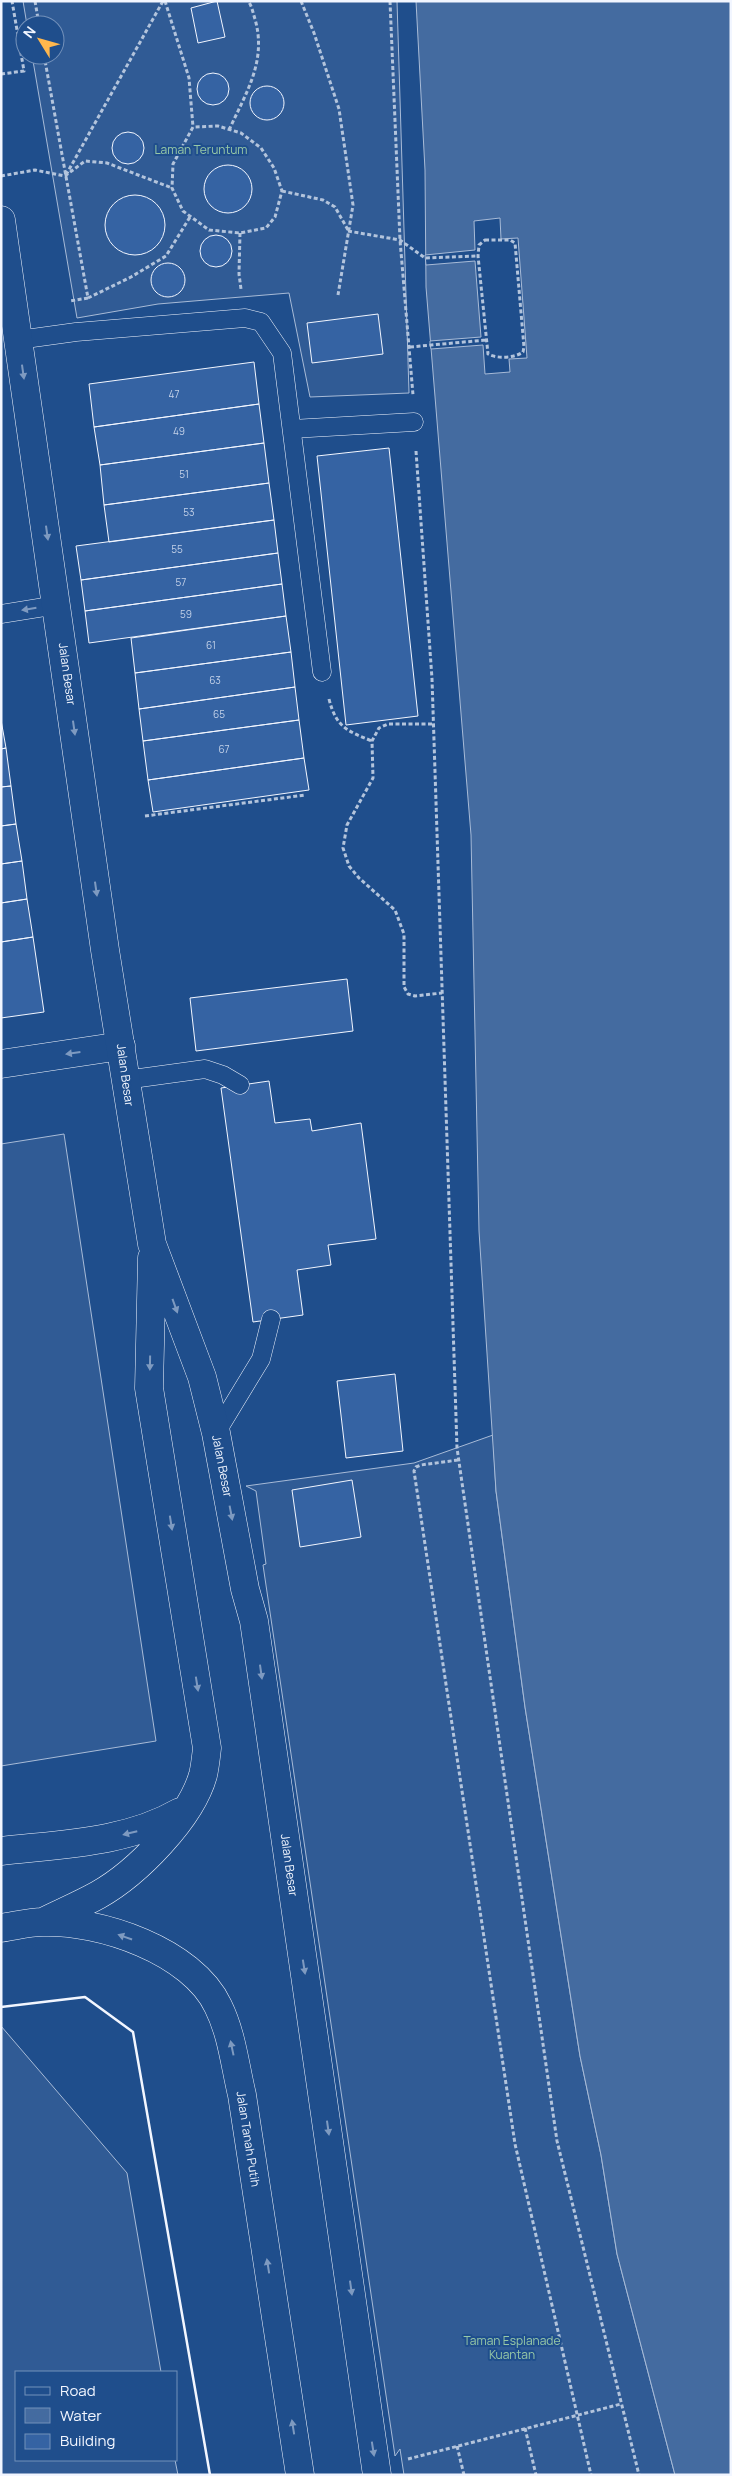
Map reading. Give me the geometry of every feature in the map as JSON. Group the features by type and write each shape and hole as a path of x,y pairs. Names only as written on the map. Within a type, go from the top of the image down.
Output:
{"main road":[{"name":"Jalan Besar","path":"1,220 8,313 18,340 57,605 104,950 152,1244 202,1377 216,1433 245,1590 254,1621 377,2471"},
{"path":"1,1064 121,1046"},
{"path":"1,1928 43,1922 100,1894 132,1870 156,1847 190,1806 203,1776 207,1748 149,1388 152,1244"},
{"path":"1,1851 115,1837 140,1831 166,1820 190,1806"},
{"name":"Jalan Tanah Putih","path":"43,1922 109,1931 155,1948 197,1979 218,2005 230,2041 242,2095 300,2475"}],"lane":[{"path":"18,340 76,332 245,318 261,322 282,353 322,672"},
{"path":"292,429 414,422"},
{"path":"1,614 57,605"},
{"path":"125,1080 205,1069 223,1075 240,1085"},
{"path":"216,1433 261,1359 271,1319"}],"path":[{"path":"1,74 24,71 12,1"},
{"path":"35,1 37,15"},
{"path":"164,1 189,78 193,127 173,164 172,188 183,211 208,230 240,233 266,228 275,217 282,192 274,168 261,148 241,133 218,126 193,127"},
{"path":"65,176 164,1"},
{"path":"230,130 253,75 260,51 258,29 248,1"},
{"path":"301,1 314,33 339,109 353,205 338,295"},
{"path":"390,1 400,240 432,678 432,724 458,1460 557,2141 638,2475"},
{"path":"46,65 88,298"},
{"path":"1,176 35,170 65,176 85,161 107,163 172,188"},
{"path":"282,192 324,200 335,208 348,231"},
{"path":"68,302 88,298 131,277 166,256 190,217"},
{"path":"348,231 400,240 425,258 478,256"},
{"path":"240,233 239,274 245,318"},
{"path":"485,240 510,240 515,243 523,352 520,354 492,356 488,354 486,340 478,256 479,245 485,240"},
{"path":"409,347 486,340"},
{"path":"322,672 334,718 352,733 372,741"},
{"path":"432,724 388,724 379,728 372,741 373,778 346,826 344,848 350,866 359,878 395,910 404,934 404,987 408,994 415,996 442,992"},
{"path":"145,816 305,795"},
{"path":"458,1460 421,1465 416,1467 414,1471 515,2144 590,2475"},
{"path":"377,2471 457,2446 622,2404"},
{"path":"525,2428 536,2475"},
{"path":"457,2446 464,2475"}],"shaded area":[{"name":"Laman Teruntum","path":"23,1 397,1 409,393 310,397 289,293 158,304 77,318 34,65 65,65 65,15 25,15"},
{"path":"64,1134 156,1741 1,1766 1,1144"},
{"name":"Taman Esplanade Kuantan","path":"493,1435 496,1491 525,1707 580,2056 601,2155 617,2254 675,2475 404,2475 400,2449 395,2456 263,1565 266,1564 256,1491 246,1486 414,1463"},
{"path":"1,2026 127,2173 161,2371 15,2371 15,2461 175,2461 178,2475 1,2475"}],"water":[{"path":"416,1 731,1 731,2475 675,2475 617,2254 601,2155 580,2056 525,1707 496,1491 479,1231 471,835 426,287 425,170"}],"pier":[{"path":"500,218 501,239 518,238 527,358 509,359 510,372 485,374 483,345 431,349 430,344 430,341 481,337 475,261 426,265 425,255 475,250 474,221"}],"building":[{"path":"217,1 225,37 198,43 191,8"},
{"path":"213,73 225,77 229,89 225,101 213,105 201,101 197,89 201,77"},
{"path":"267,86 274,87 279,91 283,96 283,110 279,115 274,119 267,120 260,119 255,115 251,110 250,103 251,96 255,91 260,87"},
{"path":"128,132 134,133 139,137 143,142 143,154 139,159 134,163 128,164 122,163 117,159 113,154 112,148 113,142 117,137 122,133"},
{"path":"228,165 237,167 245,172 250,180 252,189 250,198 245,206 237,211 228,213 219,211 211,206 206,198 204,189 206,180 211,172 219,167"},
{"path":"135,195 152,200 160,208 165,225 160,242 152,250 135,255 118,250 110,242 105,225 110,208 118,200"},
{"path":"216,235 228,239 232,251 228,263 216,267 204,263 200,251 204,239"},
{"path":"168,263 180,268 185,280 180,292 168,297 156,292 151,280 156,268"},
{"path":"378,314 383,354 312,363 307,323"},
{"path":"254,362 259,404 94,427 89,384"},
{"path":"259,404 264,443 100,465 94,427"},
{"path":"264,443 269,483 104,505 100,465"},
{"path":"389,448 418,716 346,725 317,456"},
{"path":"269,483 274,520 109,542 104,505"},
{"path":"274,520 278,553 81,580 76,546"},
{"path":"278,553 282,584 85,611 81,580"},
{"path":"282,584 286,616 89,643 85,611"},
{"path":"286,616 291,652 135,673 131,638"},
{"path":"291,652 295,687 139,709 135,673"},
{"path":"295,687 299,720 143,741 139,709"},
{"path":"1,720 6,748 1,749"},
{"path":"299,720 304,758 148,780 143,741"},
{"path":"6,748 11,786 1,787 1,749"},
{"path":"304,758 309,790 153,812 148,780"},
{"path":"11,786 16,824 1,826 1,787"},
{"path":"16,824 22,861 1,864 1,826"},
{"path":"22,861 27,899 1,903 1,864"},
{"path":"27,899 33,937 1,942 1,903"},
{"path":"33,937 44,1012 1,1018 1,942"},
{"path":"347,979 353,1031 196,1051 190,998"},
{"path":"269,1081 275,1123 310,1119 312,1131 361,1123 376,1239 328,1245 331,1265 297,1270 303,1315 253,1322 221,1088"},
{"path":"395,1374 403,1451 346,1458 337,1381"},
{"path":"352,1480 361,1537 300,1547 292,1490"}],"wall":[{"path":"1,2007 85,1997 133,2032 210,2475"}]}
